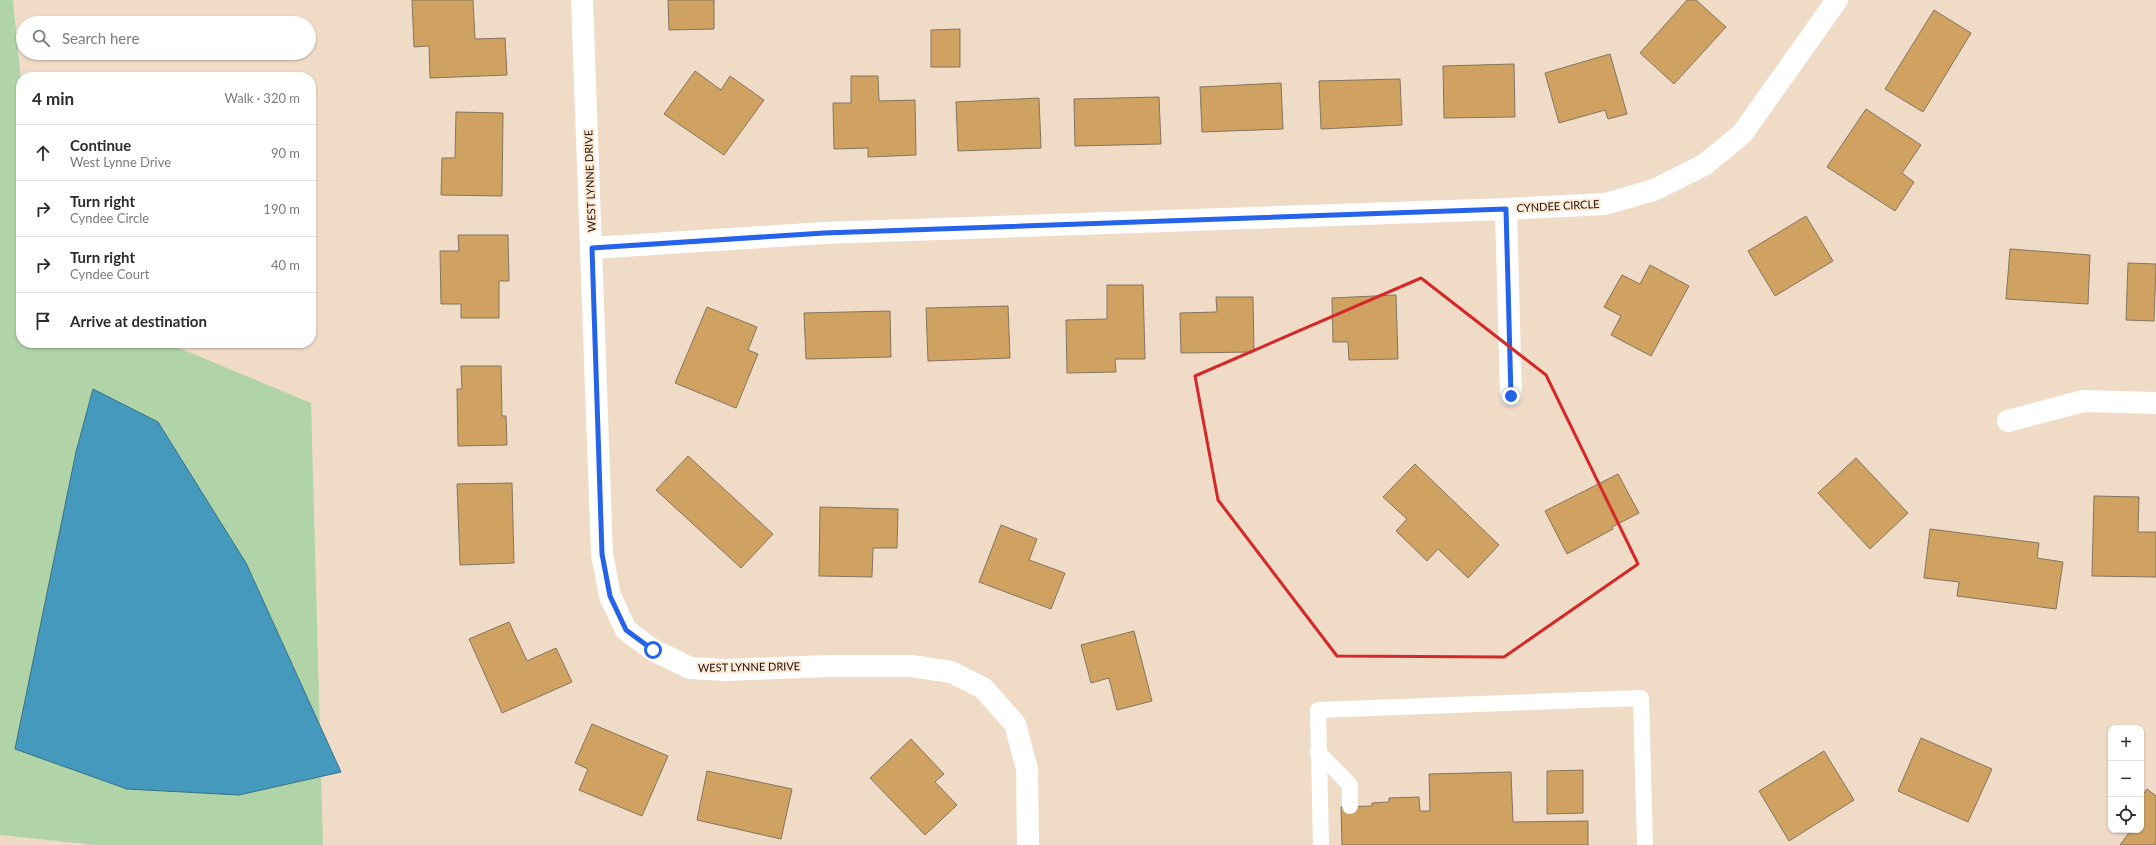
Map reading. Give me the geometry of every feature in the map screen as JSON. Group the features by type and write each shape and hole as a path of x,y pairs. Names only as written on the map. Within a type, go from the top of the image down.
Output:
{"street":[{"name":"WEST LYNNE DRIVE","path":"582,0 602,554 610,596 626,630 653,650 690,668 726,670 830,666 911,666 951,672 983,688 1015,724 1027,769 1028,845"},
{"name":"CYNDEE CIRCLE","path":"592,248 824,233 1506,209 1605,204 1654,190 1704,165 1742,134 1837,0"},
{"path":"1506,209 1511,396"},
{"path":"2008,420 2083,401 2156,403"}],"lane":[{"path":"1320,845 1318,710 1641,698 1645,845"},
{"path":"1318,752 1350,786 1350,806"}],"highlighted area":[{"path":"1421,278 1546,375 1638,564 1504,657 1337,656 1218,500 1195,376"}],"green space":[{"path":"0,0 13,0 16,30 16,60 19,60 20,72 16,72 16,348 179,348 311,403 323,845 95,845 0,835"}],"water":[{"path":"93,389 158,422 246,563 341,772 239,795 127,789 15,749 76,452"}],"building":[{"path":"412,0 473,0 475,39 505,38 507,75 430,78 429,46 414,47"},
{"path":"668,0 714,0 714,29 669,30"},
{"path":"1687,0 1696,0 1726,27 1674,84 1640,53"},
{"path":"1934,10 1971,33 1923,112 1885,89"},
{"path":"960,29 960,67 931,67 931,30"},
{"path":"1610,54 1627,114 1608,119 1605,110 1559,123 1545,73"},
{"path":"1514,64 1515,117 1444,118 1443,66"},
{"path":"695,71 721,90 730,76 764,100 724,155 664,114"},
{"path":"851,76 878,76 879,101 915,100 916,155 868,157 868,148 834,149 833,103 851,103"},
{"path":"1400,79 1402,125 1321,129 1319,81"},
{"path":"1281,83 1283,129 1202,132 1200,87"},
{"path":"1159,97 1161,144 1075,146 1074,99"},
{"path":"1039,98 1041,148 958,151 956,102"},
{"path":"1866,109 1921,145 1902,173 1914,182 1895,211 1827,167"},
{"path":"456,112 503,113 502,196 441,195 442,158 455,158"},
{"path":"1806,216 1833,261 1775,296 1748,251"},
{"path":"458,235 508,235 509,281 499,281 499,318 461,318 461,304 441,304 440,251 459,251"},
{"path":"2010,249 2090,255 2088,304 2006,299"},
{"path":"2128,263 2156,264 2154,321 2126,320"},
{"path":"1650,265 1689,286 1651,356 1611,335 1621,316 1604,307 1622,275 1640,284"},
{"path":"1107,285 1143,285 1145,359 1115,359 1116,372 1067,373 1066,320 1107,319"},
{"path":"1396,295 1398,359 1349,360 1348,342 1333,342 1332,298"},
{"path":"1216,297 1253,297 1254,352 1181,353 1180,313 1217,312"},
{"path":"1008,306 1010,358 928,361 926,308"},
{"path":"707,307 757,327 748,350 758,354 736,408 675,383"},
{"path":"890,311 891,357 806,359 804,313"},
{"path":"461,366 501,366 502,416 506,416 507,445 458,446 457,389 462,389"},
{"path":"688,456 773,534 741,568 656,490"},
{"path":"1856,458 1908,513 1870,549 1818,493"},
{"path":"1415,464 1499,545 1468,578 1438,549 1427,561 1396,531 1407,519 1383,497"},
{"path":"1618,474 1639,513 1567,554 1545,511"},
{"path":"512,483 514,563 460,565 457,484"},
{"path":"2094,496 2139,497 2138,532 2156,532 2156,577 2092,576"},
{"path":"820,507 898,509 897,548 873,548 872,577 819,576"},
{"path":"1001,525 1037,539 1029,560 1065,573 1051,609 979,582"},
{"path":"1930,529 2039,543 2037,558 2063,562 2056,609 1957,596 1959,582 1924,578"},
{"path":"509,622 527,661 556,648 572,682 502,713 469,639"},
{"path":"1134,631 1152,701 1117,710 1109,678 1091,683 1081,645"},
{"path":"592,724 668,756 642,816 579,790 588,769 575,763"},
{"path":"1921,738 1992,769 1968,822 1898,791"},
{"path":"911,739 944,774 935,782 957,805 925,835 870,778"},
{"path":"1824,751 1854,800 1789,841 1759,791"},
{"path":"1583,770 1583,813 1547,814 1547,771"},
{"path":"707,771 792,789 781,839 697,820"},
{"path":"1511,772 1513,822 1588,821 1588,845 1342,845 1341,807 1372,806 1372,803 1389,802 1389,798 1419,797 1420,811 1430,811 1429,774"},
{"path":"2147,789 2156,796 2156,845 2120,845 2129,833 2144,833 2144,793"}],"route":[{"path":"653,650 626,630 610,596 602,554 592,248 824,233 1506,209 1511,396"}]}
